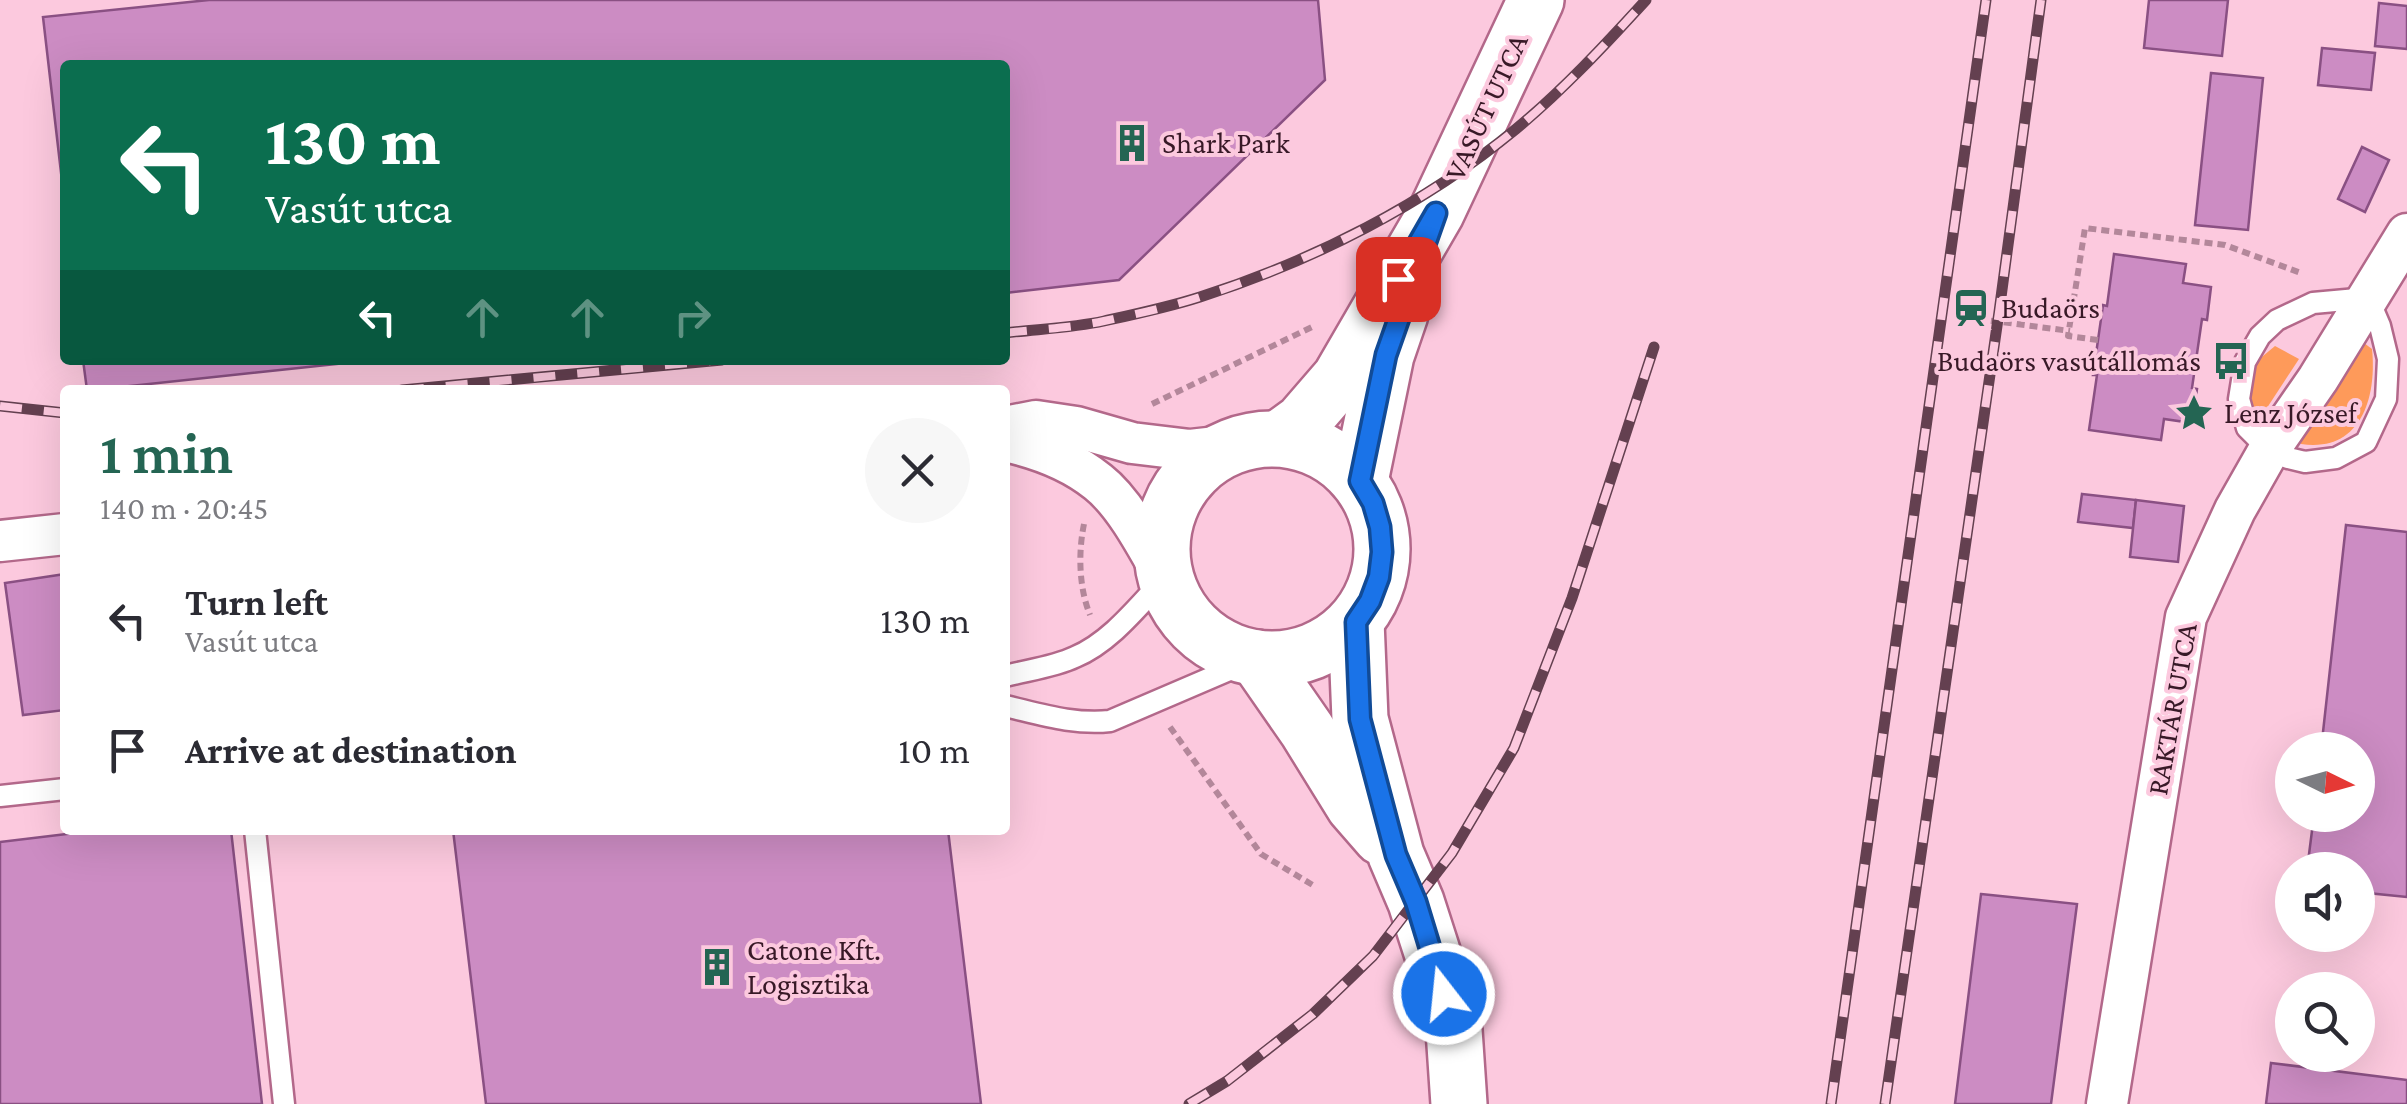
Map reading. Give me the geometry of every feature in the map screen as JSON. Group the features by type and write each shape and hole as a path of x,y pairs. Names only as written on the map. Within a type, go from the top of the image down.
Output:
{"street":[{"name":"VASÚT UTCA","path":"1356,622 1340,636 1300,656 1279,660 1234,653 1210,641 1190,624 1175,602 1166,578 1162,548 1165,520 1184,482 1198,466 1215,454 1302,422 1340,378 1436,213 1536,0"},
{"name":"VASÚT UTCA","path":"1360,481 1386,355 1436,213"},
{"name":"RAKTÁR UTCA","path":"2108,1104 2186,617 2235,510 2269,450 2318,379 2407,234"},
{"path":"1010,426 1036,420 1132,443 1190,450 1257,441 1303,442 1325,451 1360,481 1373,503 1382,552 1379,577 1356,622 1360,719 1396,855 1416,902 1454,1030 1459,1104"},
{"path":"1010,442 1066,462 1100,483 1132,522 1166,578"},
{"path":"0,541 60,535"},
{"path":"1257,658 1354,806 1396,855"}],"lane":[{"path":"2368,298 2388,359 2386,399 2366,442 2336,458 2305,462 2269,450 2247,428 2239,399 2245,362 2260,336 2277,320 2313,302 2368,298"},
{"path":"1010,675 1072,659 1090,650 1166,578"},
{"path":"1010,707 1068,720 1110,721 1257,658"},
{"path":"0,796 60,790"},
{"path":"256,835 284,1104"}],"path":[{"path":"2098,340 2068,336 2085,228 2224,246 2368,298"},
{"path":"1978,319 2070,331"}],"shaded area":[{"path":"2364,343 2372,349 2373,367 2368,403 2361,418 2338,440 2301,444 2297,434"},
{"path":"2275,346 2299,359 2261,417 2254,413 2250,395 2251,366"}],"building":[{"name":"Shark Park","path":"209,0 1318,0 1325,80 1119,280 1010,292 1010,60 60,60 60,164 43,17"},
{"path":"2149,0 2228,0 2222,56 2144,48"},
{"path":"2379,3 2407,6 2407,49 2375,46"},
{"path":"2322,48 2375,53 2371,90 2318,85"},
{"path":"2211,73 2263,78 2248,230 2195,225"},
{"path":"2362,147 2389,160 2365,212 2338,199"},
{"path":"2114,254 2186,264 2183,283 2211,287 2192,388 2197,389 2192,423 2164,419 2161,440 2089,430 2097,375 2093,375"},
{"path":"84,365 326,365 135,385 86,385"},
{"path":"2082,494 2136,500 2133,528 2078,522"},
{"path":"2136,500 2184,506 2178,562 2130,557"},
{"path":"2346,525 2407,532 2407,897 2375,894 2375,852 2309,852 2312,832 2375,832 2375,732 2323,732"},
{"path":"60,575 60,711 23,715 5,583"},
{"path":"60,835 232,835 262,1104 0,1104 0,842"},
{"name":"Catone Kft. Logisztika","path":"454,835 949,835 981,1104 486,1104"},
{"path":"1981,894 2077,904 2051,1104 1955,1104"},
{"path":"2271,1063 2275,1064 2275,1072 2343,1072 2407,1080 2407,1104 2266,1104"}],"railway":[{"path":"1010,332 1092,323 1188,301 1284,266 1366,228 1444,182 1516,129 1567,83 1646,0"},
{"path":"1831,1104 1986,0"},
{"path":"1885,1104 2041,0"},
{"path":"1189,1104 1227,1081 1313,1014 1373,956 1452,853 1514,748 1572,598 1654,347"},
{"path":"455,385 669,365"},
{"path":"0,406 60,412"}],"place":[{"name":"Shark Park","path":"1132,143"},
{"name":"Budaörs","path":"1971,308"},
{"name":"Budaörs vasútállomás","path":"2231,361"},
{"name":"Lenz József","path":"2194,413"},
{"name":"Catone Kft. Logisztika","path":"717,967"}],"route":[{"path":"1398,279 1436,213 1386,355 1360,481 1373,503 1382,552 1379,577 1356,622 1360,719 1396,855 1416,902 1444,994"}]}
